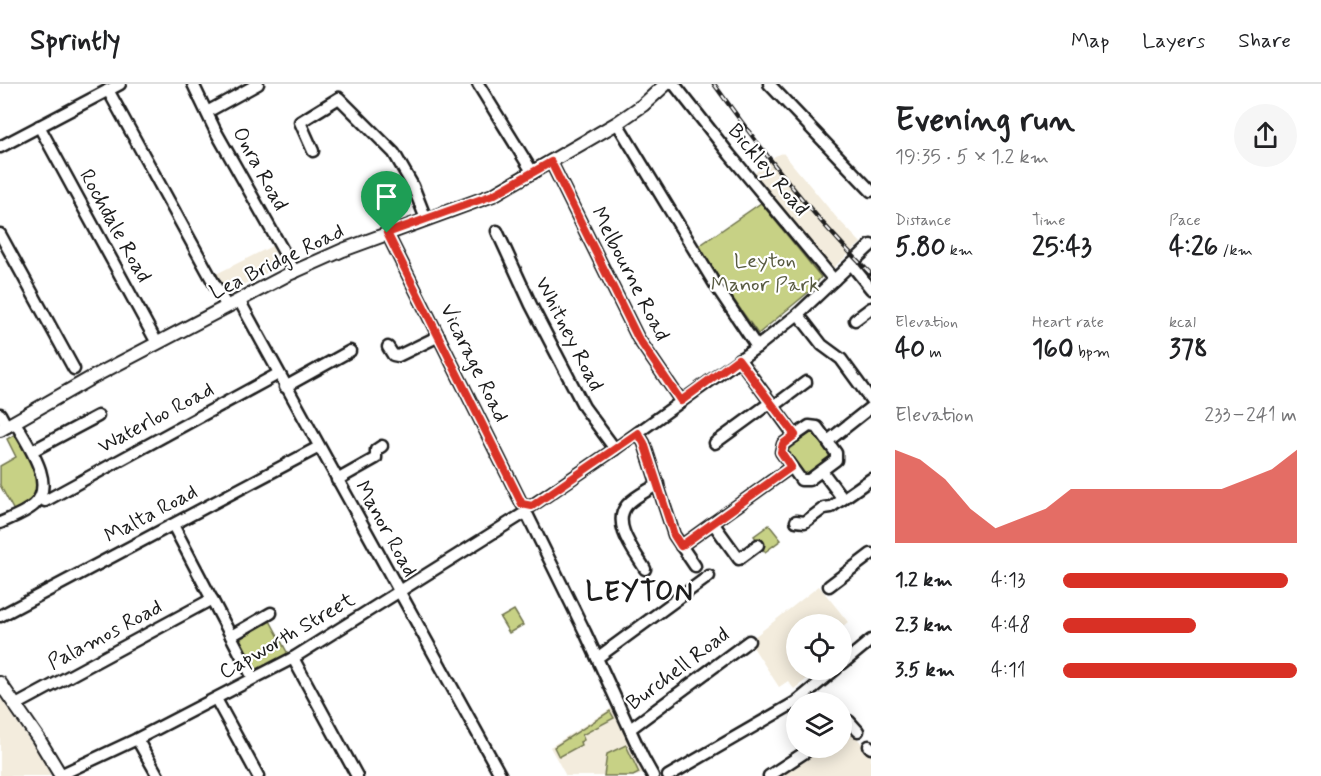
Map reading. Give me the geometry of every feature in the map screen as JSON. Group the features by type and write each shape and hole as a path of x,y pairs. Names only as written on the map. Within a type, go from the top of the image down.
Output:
{"main road":[{"name":"Lea Bridge Road","path":"7,426 91,378 295,272 343,250 485,198 533,173 617,123 643,105 666,84"},
{"path":"0,683 61,776"}],"street":[{"path":"0,147 120,84"},
{"name":"Onra Road","path":"194,84 215,130 295,272"},
{"path":"207,112 258,84"},
{"path":"478,84 533,173"},
{"name":"Bickley Road","path":"674,84 834,280"},
{"path":"769,84 871,191"},
{"path":"108,90 227,307"},
{"path":"313,151 300,122 339,98 394,153 413,186 426,219"},
{"path":"617,123 716,286 757,347"},
{"name":"Rochdale Road","path":"39,126 157,344"},
{"name":"Melbourne Road","path":"551,162 638,338 681,401"},
{"name":"Whitney Road","path":"497,231 531,305 584,407 615,449"},
{"name":"Vicarage Road","path":"387,233 526,510 653,776"},
{"path":"0,234 74,369"},
{"name":"Capworth Street","path":"61,776 293,658 399,593 526,510 757,347 798,314 871,245"},
{"path":"851,264 871,289"},
{"name":"Manor Road","path":"239,300 501,776"},
{"path":"855,320 871,308"},
{"path":"798,314 822,345 841,359 871,400"},
{"path":"388,347 393,355 398,356 439,336"},
{"path":"285,387 350,351"},
{"path":"738,359 795,435"},
{"name":"Waterloo Road","path":"48,495 278,374"},
{"path":"716,443 806,382"},
{"path":"828,441 871,407"},
{"path":"0,414 7,426 32,451 41,476 40,496 32,506 0,523"},
{"path":"32,451 98,416"},
{"path":"809,426 817,427 836,453 836,460 809,480 801,480 781,452 783,444 795,435 809,426"},
{"path":"597,658 702,574 674,535 644,443 638,433"},
{"path":"337,480 376,458 376,450 382,446"},
{"name":"Malta Road","path":"0,616 319,447"},
{"path":"681,546 791,467"},
{"path":"822,471 843,499"},
{"path":"796,521 805,522 871,479"},
{"path":"645,569 623,530 622,515 630,503 658,484"},
{"path":"713,523 738,559 758,545"},
{"path":"172,525 253,678"},
{"path":"828,586 871,554"},
{"name":"Palamos Road","path":"16,705 212,600"},
{"path":"231,636 271,613"},
{"name":"Burchell Road","path":"630,729 749,640"},
{"path":"852,656 871,640"},
{"path":"293,658 357,776"},
{"path":"668,776 796,702 823,680"},
{"path":"216,699 258,776"},
{"path":"852,724 858,731"},
{"path":"137,739 158,776"},
{"path":"769,776 796,758"}],"shaded area":[{"path":"783,153 836,217 861,243 833,268 754,174 775,156"},
{"path":"274,245 273,249 283,265 226,293 222,292 214,275"},
{"path":"819,586 842,614 786,614 786,680 806,680 794,689 788,681 779,687 749,641"},
{"path":"0,697 40,755 51,776 0,776"},
{"path":"612,708 644,773 638,776 566,776 550,747"},
{"path":"852,733 871,754 871,776 779,776 806,758 852,758"}],"green space":[{"name":"Leyton Manor Park","path":"761,203 821,277 811,290 758,334 699,246"},
{"path":"810,430 823,443 832,460 830,458 811,472 812,474 803,476 805,474 788,452 786,453 787,447 789,449 811,432"},
{"path":"17,433 34,468 38,487 31,502 14,511 0,485 0,466 16,457 7,439"},
{"path":"769,525 781,540 765,552 754,536"},
{"path":"514,610 523,625 509,633 500,618"},
{"path":"268,617 288,654 257,670 252,667 235,636"},
{"path":"610,711 614,718 582,735 584,740 580,742 581,745 559,757 554,747"},
{"path":"626,745 639,773 633,776 604,776 607,754"}],"railway":[{"path":"714,84 788,182 871,274"}],"district":[{"name":"LEYTON","path":"640,592"}],"route":[{"path":"551,162 638,338 681,401 738,359 795,435 783,444 781,452 791,467 681,546 674,535 644,443 638,433 532,506 524,506 387,233 493,195 551,162"}]}
